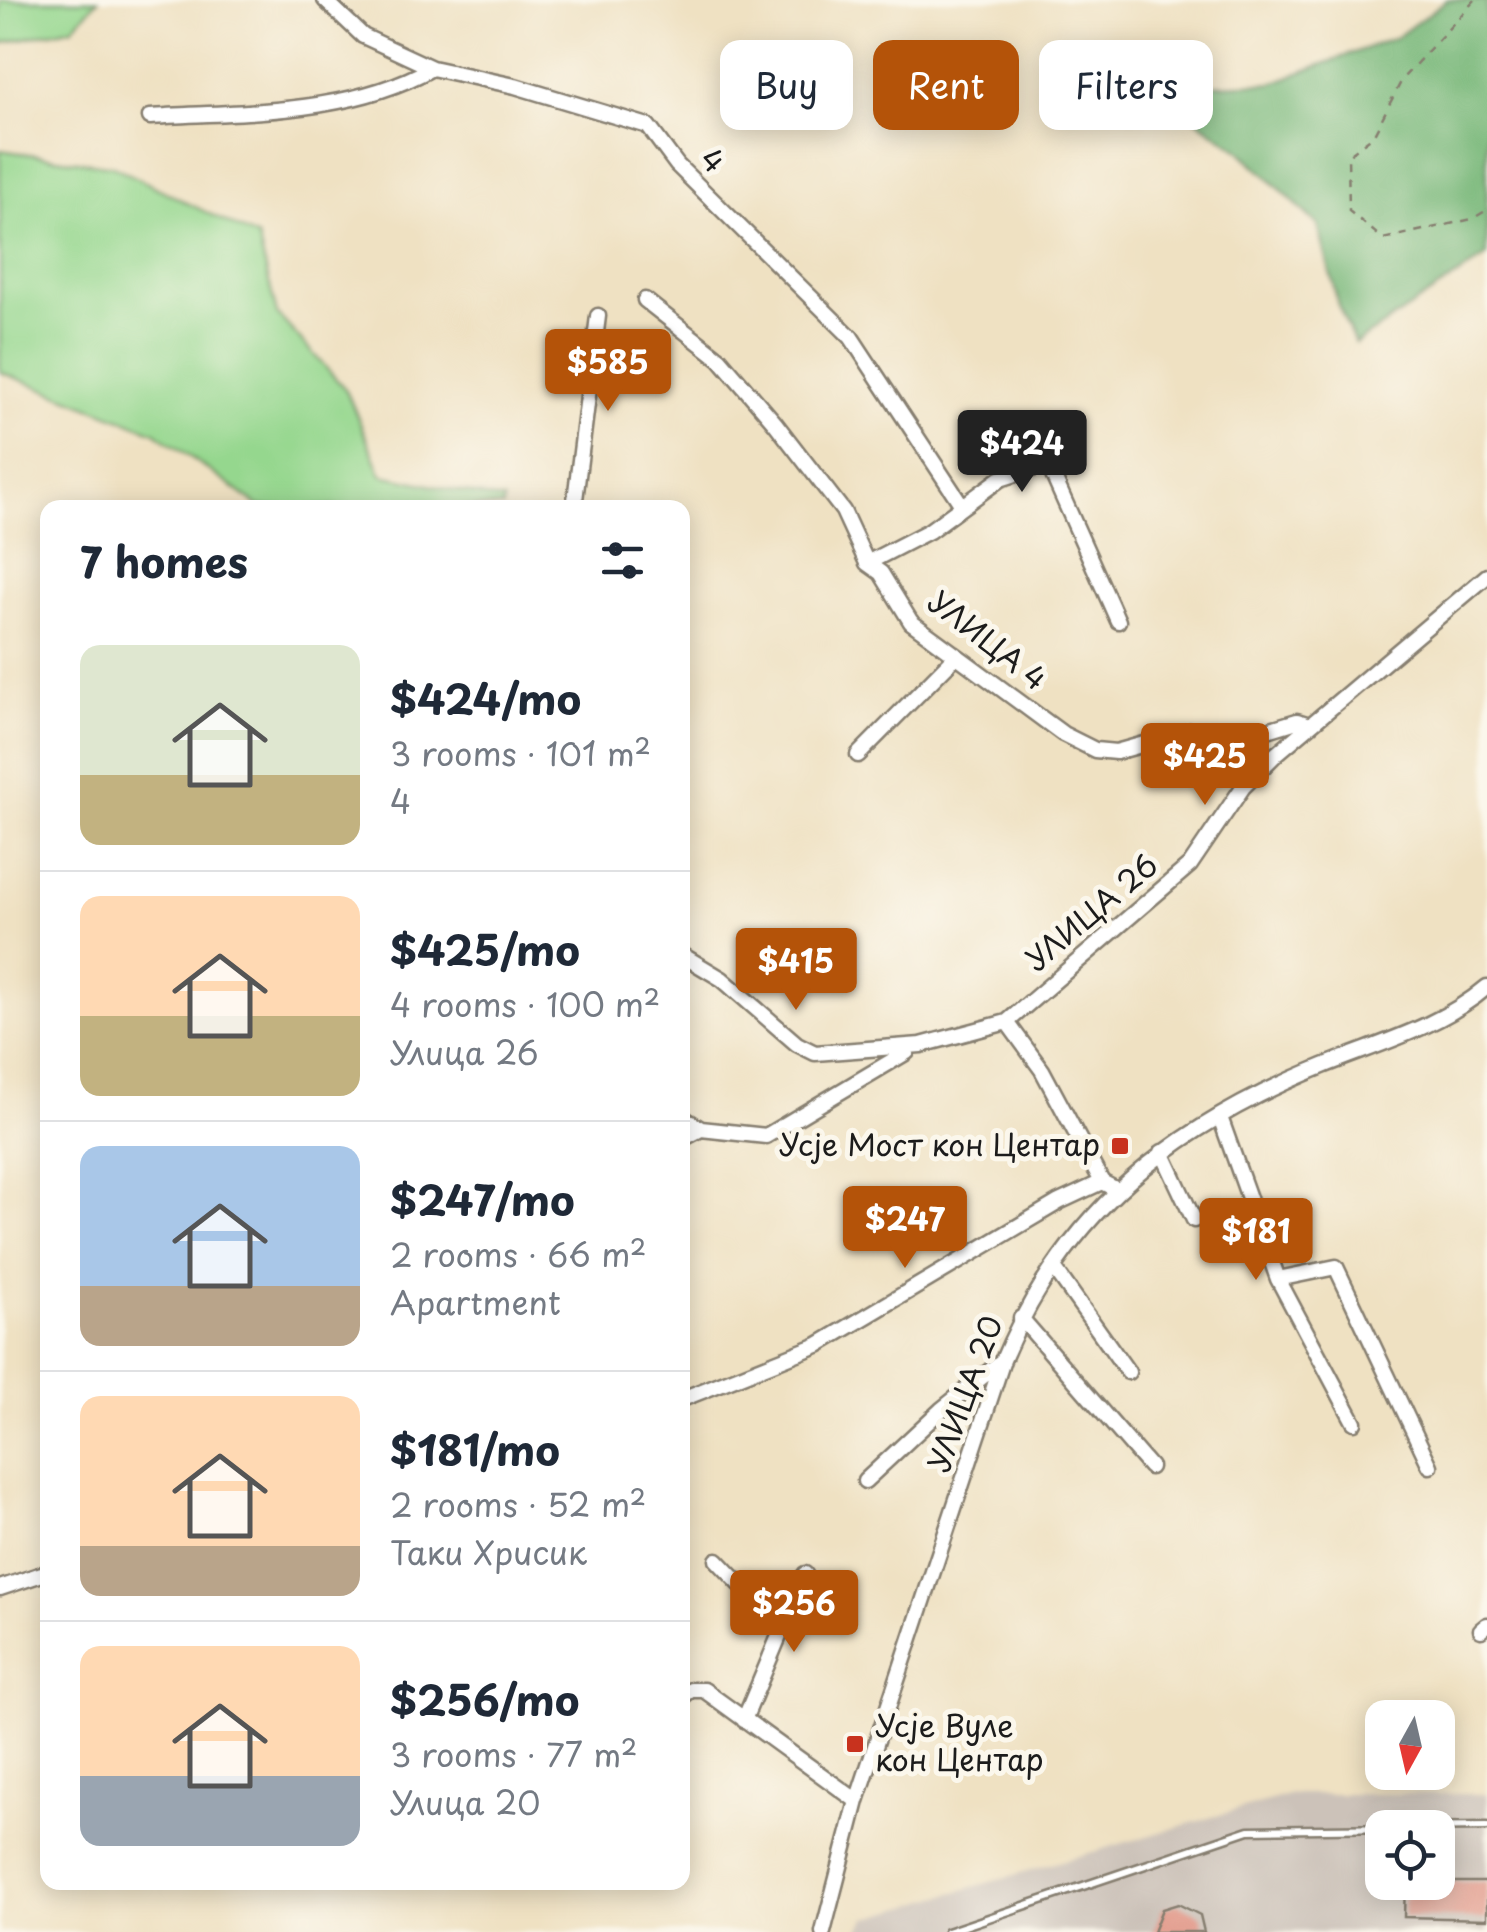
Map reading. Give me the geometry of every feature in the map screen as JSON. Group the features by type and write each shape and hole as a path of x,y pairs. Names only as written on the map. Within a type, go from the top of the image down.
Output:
{"street":[{"name":"4","path":"325,0 363,36 432,68 515,86 648,126 677,165 852,337 961,504"},
{"path":"150,116 334,101 397,88 432,68"},
{"name":"УЛИЦА 4","path":"645,300 720,359 776,424 843,511 867,563 881,573 911,622 1063,734 1094,750 1116,752 1191,731 1261,732 1296,720 1310,725"},
{"path":"575,500 598,316"},
{"path":"867,563 928,531 1000,478 1048,464 1118,621"},
{"name":"УЛИЦА 26","path":"921,1045 1007,1022 1190,865 1243,787 1310,725 1487,576"},
{"path":"858,754 955,657"},
{"path":"690,959 722,979 806,1050 887,1050 921,1045"},
{"name":"УЛИЦА 20","path":"823,1932 857,1801 1003,1360 1020,1318 1108,1186 1220,1117 1322,1066 1415,1031 1468,1003 1487,987"},
{"path":"690,1396 818,1345 1058,1202 1108,1186 1028,1048 1007,1022"},
{"path":"690,1121 701,1129 766,1136 921,1045"},
{"path":"1220,1117 1278,1279 1354,1422"},
{"path":"690,1135 701,1129"},
{"path":"1162,1152 1194,1220"},
{"path":"1278,1279 1336,1267 1430,1466"},
{"path":"1054,1268 1128,1372"},
{"path":"1020,1318 1150,1467"},
{"path":"865,1481 941,1410 1003,1360"},
{"path":"717,1560 739,1583 786,1617"},
{"path":"744,1720 805,1574"},
{"path":"0,1588 40,1575"},
{"path":"690,1694 704,1690 857,1801"}],"lane":[{"path":"947,1932 1249,1830 1487,1827"}],"path":[{"path":"1475,0 1404,78 1373,136 1348,156 1349,211 1383,239 1472,219 1487,210"}],"shaded area":[{"path":"1291,1794 1487,1794 1487,1932 858,1932 867,1918"}],"green space":[{"path":"0,0 98,0 73,27 0,44"},
{"path":"1447,0 1487,0 1487,256 1355,344 1339,307 1318,225 1238,149 1211,130 1213,85 1272,83 1397,37"},
{"path":"0,150 113,166 258,238 277,314 346,390 382,475 499,500 250,500 155,432 0,372"}],"building":[{"path":"1455,1882 1487,1882 1487,1919 1404,1917 1404,1900 1455,1900"},
{"path":"1178,1904 1200,1915 1204,1932 1153,1932 1162,1909"}],"place":[{"name":"Усје Мост кон Центар","path":"1120,1146"},
{"name":"Усје Вуле кон Центар","path":"855,1744"}]}
